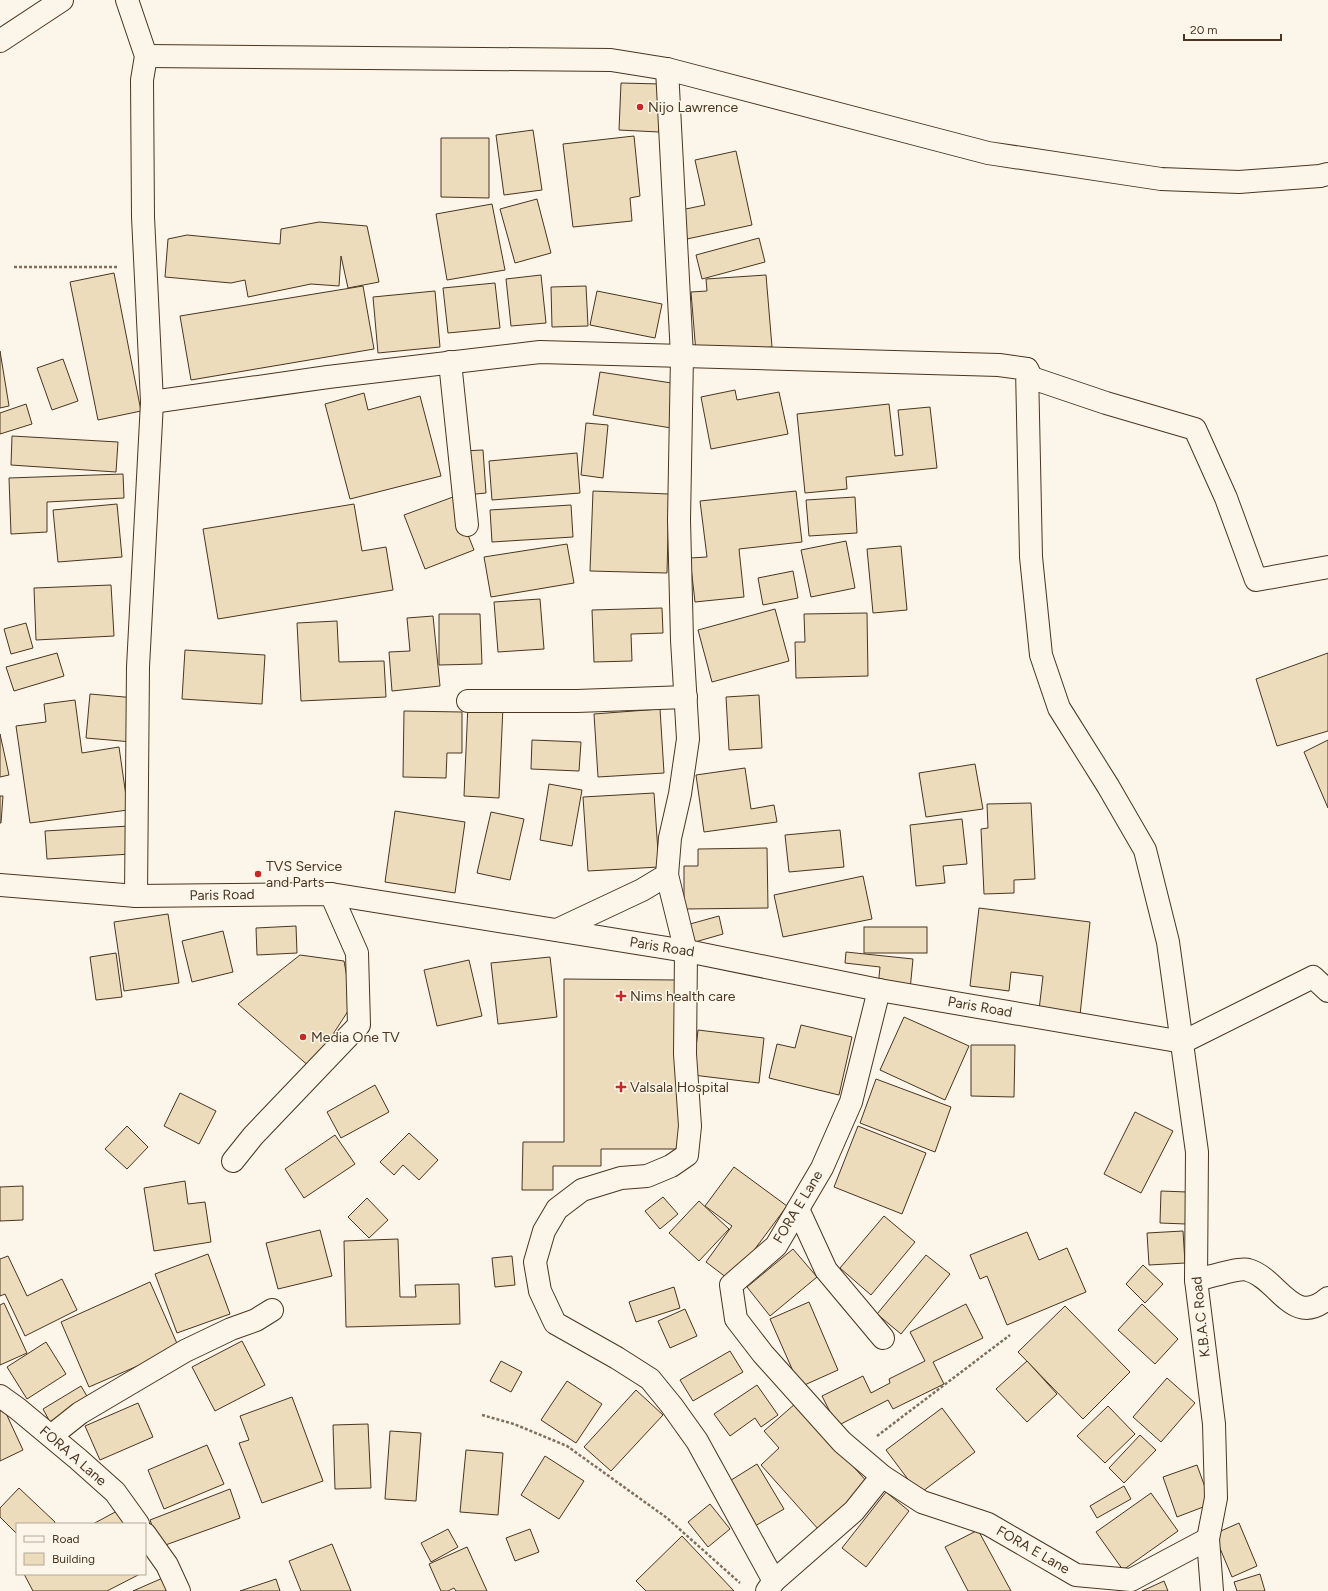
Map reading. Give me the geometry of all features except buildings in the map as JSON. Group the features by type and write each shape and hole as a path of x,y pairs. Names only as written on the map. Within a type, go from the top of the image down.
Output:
{"street":[{"path":"0,40 62,0"},
{"path":"127,0 146,56 142,80 143,217 152,402 138,667 136,896"},
{"path":"146,56 611,60 667,69 988,153 1161,179 1240,182 1320,176 1328,174"},
{"path":"667,69 682,356 679,520 682,640 688,739 680,794 670,838 667,875 686,952 685,1054 690,1126 687,1155 671,1166 647,1176 621,1178 582,1190 557,1209 544,1231 535,1262 540,1291 555,1323 617,1358 650,1380 672,1406 697,1441 770,1586 854,1511 882,1476"},
{"path":"152,402 328,377 540,352 999,365 1027,370 1032,378 1106,403 1195,429 1226,498 1256,580 1328,567"},
{"path":"450,362 468,525"},
{"name":"K.B.A.C Road","path":"1027,370 1031,557 1041,655 1059,708 1108,786 1145,850 1168,942 1197,1152 1196,1280 1214,1424 1216,1498 1208,1539 1212,1591"},
{"path":"468,701 577,702 686,697"},
{"path":"557,930 642,890 667,875"},
{"name":"Paris Road","path":"0,885 136,896 332,894 686,952 700,953 879,990 1183,1042"},
{"path":"233,1161 253,1136 359,1025 357,953 332,894"},
{"path":"1183,1042 1323,978"},
{"name":"FORA E Lane","path":"879,990 851,1102 822,1168 776,1246 731,1285 736,1319 763,1354 842,1442 882,1476 922,1502 988,1524 1076,1575 1131,1580 1208,1539"},
{"path":"798,1209 826,1270 883,1338"},
{"path":"1196,1280 1246,1269 1264,1277 1284,1298 1297,1307 1310,1308 1321,1304 1328,1298"},
{"path":"51,1436 80,1413 185,1351 231,1329 256,1320 272,1310"},
{"name":"FORA A Lane","path":"0,1396 51,1436 115,1492 137,1523"},
{"path":"146,1535 167,1565 179,1591"}],"path":[{"path":"14,267 146,268"},
{"path":"854,1453 1010,1335"},
{"path":"482,1415 514,1424 567,1446 667,1518 744,1586"}],"place":[{"name":"Nijo Lawrence","path":"640,107"},
{"name":"TVS Service and Parts","path":"258,874"},
{"name":"Nims health care","path":"621,996"},
{"name":"Media One TV","path":"303,1037"},
{"name":"Valsala Hospital","path":"621,1087"}]}
